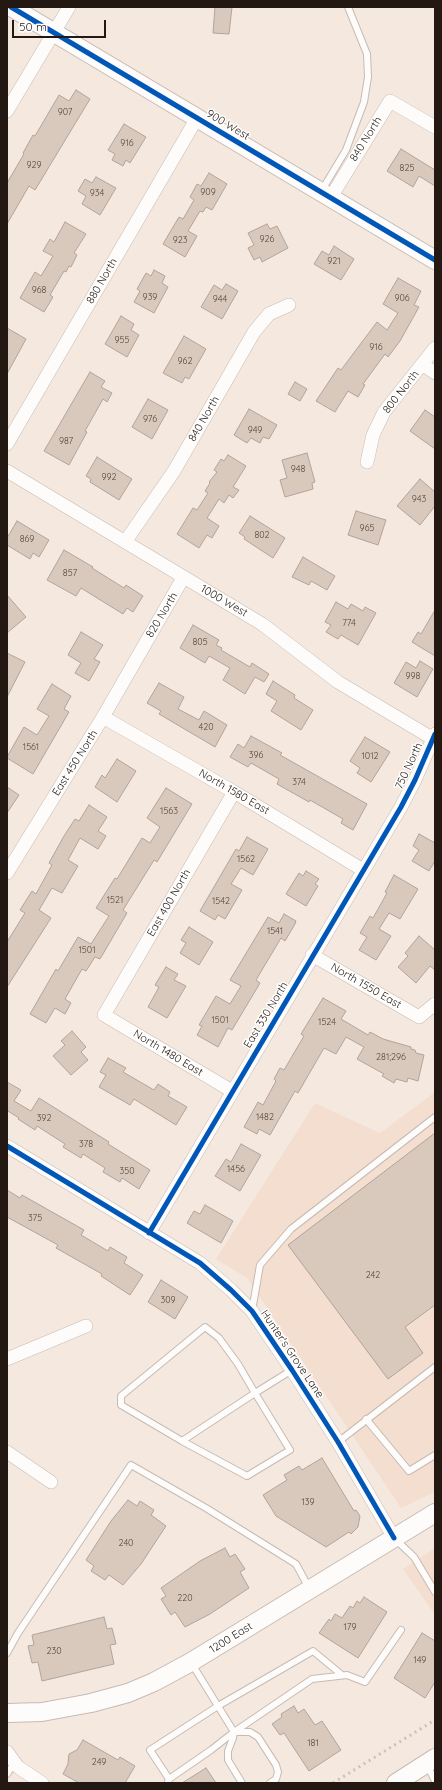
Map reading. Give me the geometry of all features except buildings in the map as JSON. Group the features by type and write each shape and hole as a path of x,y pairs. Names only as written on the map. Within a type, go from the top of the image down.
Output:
{"main road":[{"name":"900 West","path":"11,7 435,260"},
{"name":"1200 East","path":"7,1713 42,1712 91,1703 128,1693 154,1682 192,1662 435,1513"},
{"path":"396,1783 431,1761"}],"street":[{"path":"7,111 69,7"},
{"name":"840 North","path":"326,195 390,101 435,127"},
{"name":"880 North","path":"7,444 197,118"},
{"name":"840 North","path":"125,542 174,471 254,332 269,314 289,305"},
{"name":"800 North","path":"367,462 373,435 384,412 435,348"},
{"path":"422,364 435,373"},
{"name":"1000 West","path":"7,471 183,578 262,624 338,682 434,738"},
{"name":"820 North","path":"140,652 183,578"},
{"name":"East 450 North","path":"7,873 12,853 103,717 140,652"},
{"name":"North 1580 East","path":"103,717 234,792 363,870"},
{"name":"750 North","path":"401,807 434,738"},
{"name":"East 400 North","path":"104,1015 234,792"},
{"name":"East 330 North","path":"148,1233 401,807"},
{"name":"North 1550 East","path":"312,955 419,1017 435,1004"},
{"name":"North 1480 East","path":"104,1015 232,1091"},
{"name":"Hunter's Grove Lane","path":"7,1146 148,1233 200,1263 252,1311 338,1442 394,1538"},
{"path":"7,1359 86,1326"},
{"path":"7,1452 51,1482"},
{"path":"11,1757 18,1767 42,1783"}],"lane":[{"path":"326,195 346,150 364,102 368,77 367,54 348,7"},
{"path":"252,1311 260,1265 291,1229 435,1117"},
{"path":"205,1327 219,1338 290,1450 247,1476 182,1441 121,1405 121,1396 205,1327"},
{"path":"338,1442 435,1367"},
{"path":"182,1441 292,1370"},
{"path":"366,1419 409,1471 435,1455"},
{"path":"7,1654 18,1633 131,1466 206,1508 296,1564 309,1590"},
{"path":"394,1538 414,1557 432,1581 435,1592"},
{"path":"342,1675 313,1651 218,1706 150,1750 168,1781 234,1732 312,1679 347,1675 365,1682 401,1630"},
{"path":"192,1662 234,1732 228,1751 228,1760 242,1783"},
{"path":"234,1732 250,1732 258,1737 276,1765 278,1772 276,1779 270,1783"},
{"path":"7,1774 11,1757"},
{"path":"431,1761 435,1781"}],"shaded area":[{"path":"435,1092 435,1492 401,1508 247,1278 216,1259 315,1103 380,1133"},
{"path":"435,1548 435,1615 403,1569"}],"railway":[{"path":"333,1783 435,1720"}],"cycle path":[{"path":"11,7 435,260"},
{"path":"149,1233 401,807 415,780 435,734"},
{"path":"7,1146 200,1263 252,1311 338,1442 394,1538"}]}
